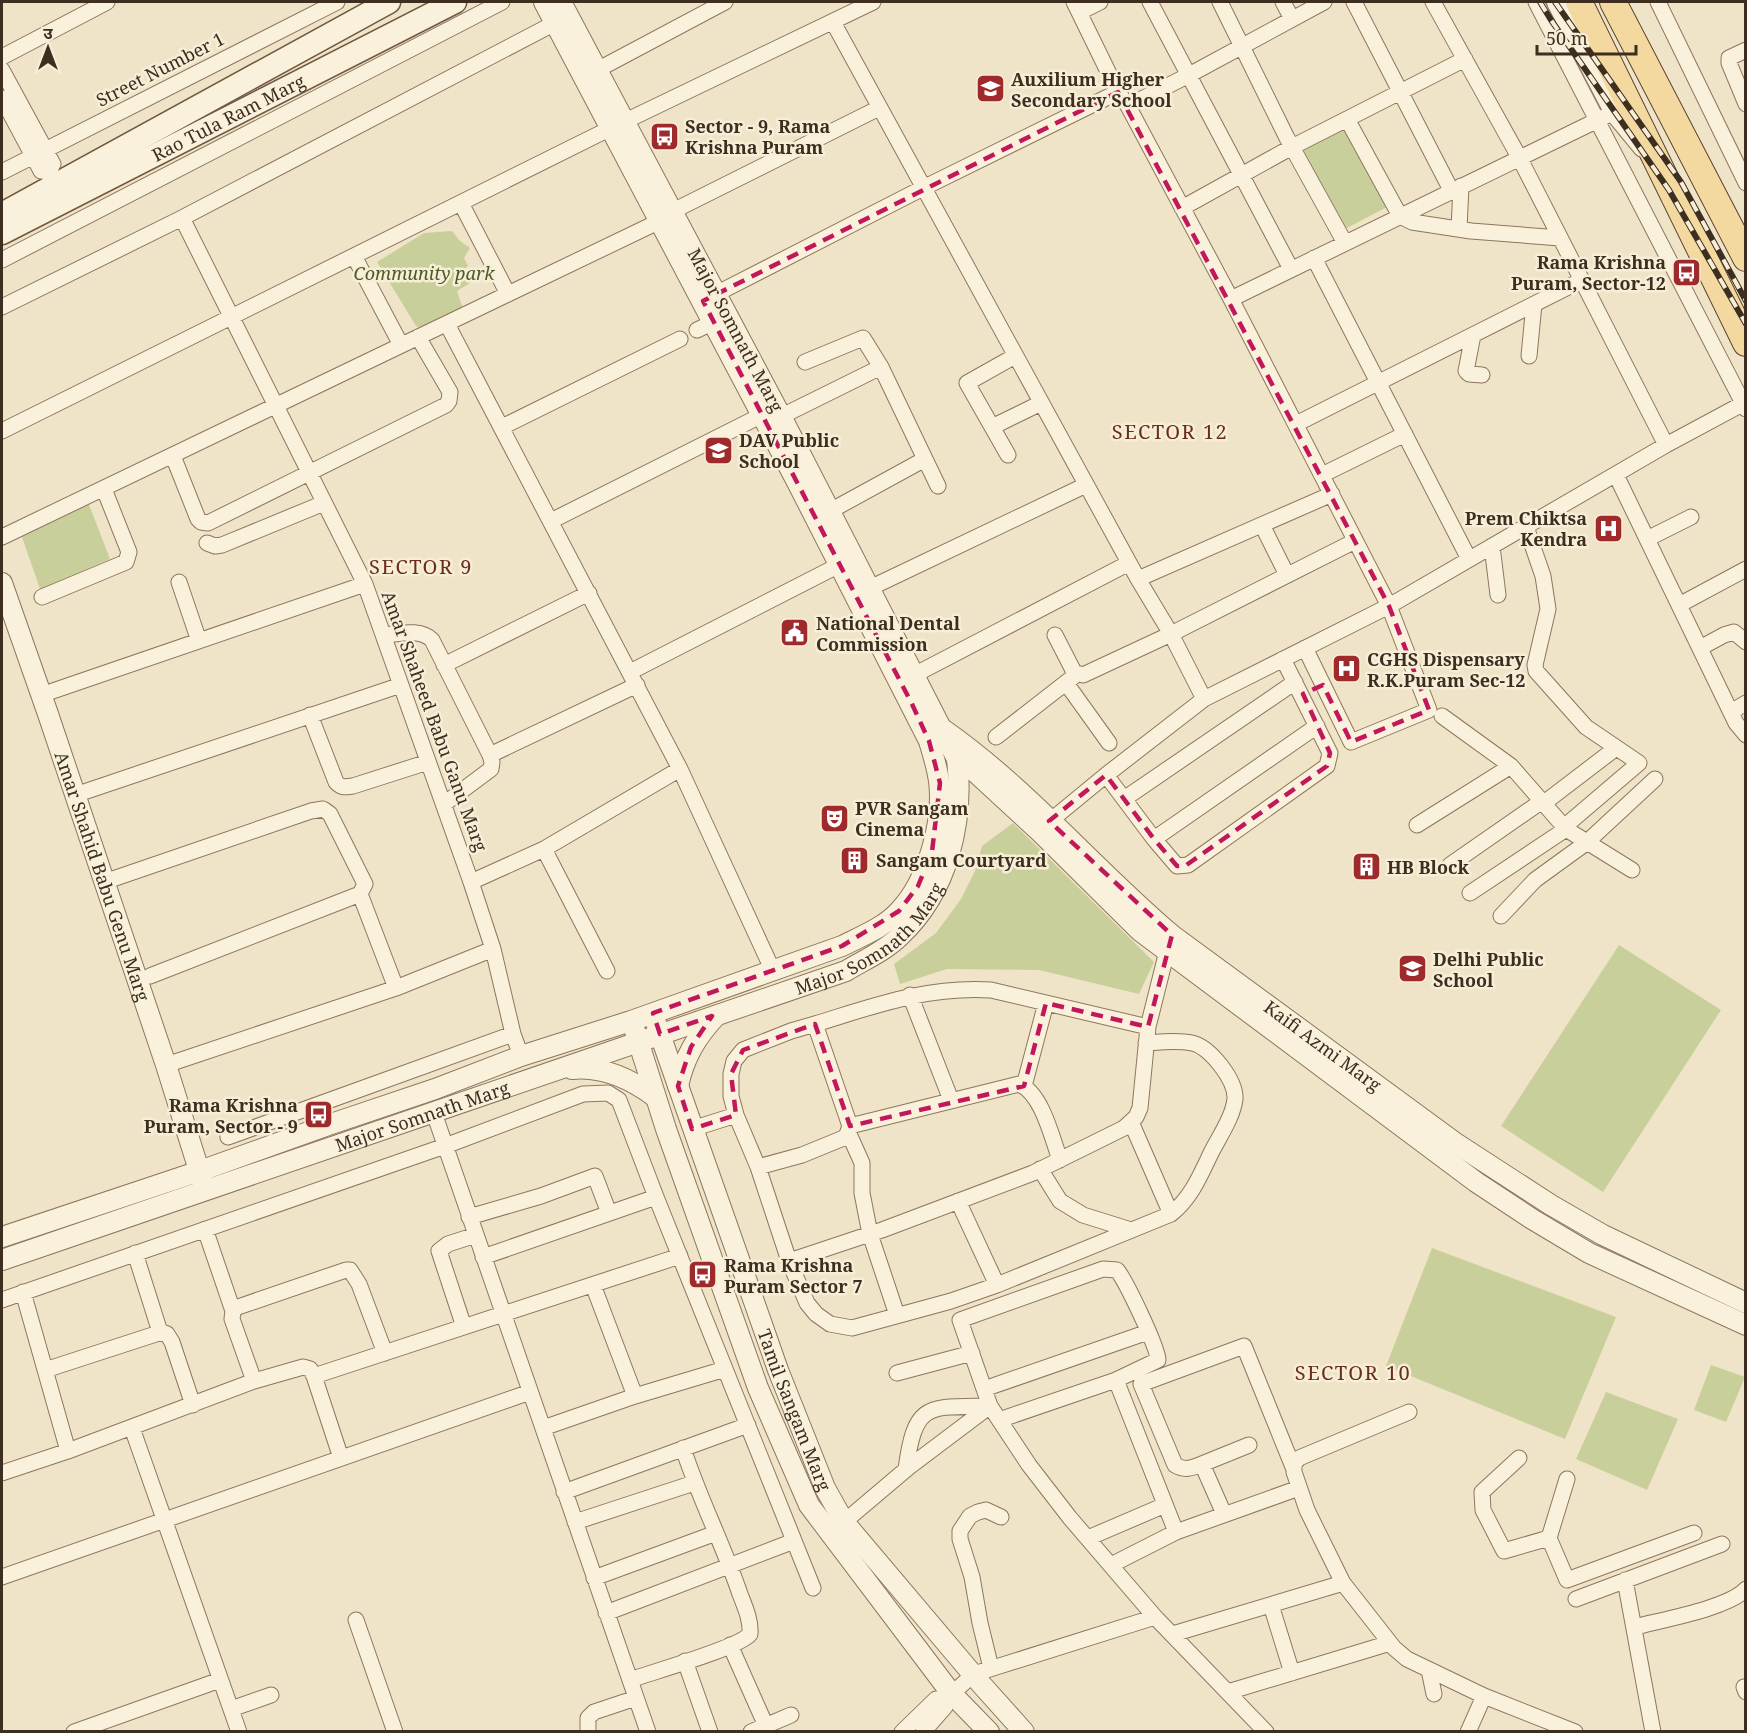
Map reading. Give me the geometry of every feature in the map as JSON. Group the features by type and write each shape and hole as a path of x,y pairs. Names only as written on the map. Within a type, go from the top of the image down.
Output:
{"main road":[{"name":"Rao Tula Ram Marg","path":"2,214 53,178 390,2"},
{"name":"Rao Tula Ram Marg","path":"2,233 455,2"},
{"path":"1579,2 1746,343"},
{"path":"1612,2 1691,155 1742,244"}],"street":[{"path":"2,57 107,2"},
{"name":"Street Number 1","path":"2,172 337,2"},
{"path":"2,260 502,2"},
{"name":"Major Somnath Marg","path":"2,1237 200,1171 435,1089 521,1056 631,1021 842,946 884,923 899,911 918,885 932,852 939,803 940,783 936,760 929,741 847,561 772,416 618,125 544,2"},
{"name":"Major Somnath Marg","path":"561,2 597,70 618,125"},
{"path":"597,70 725,2"},
{"path":"2,431 618,125 873,2"},
{"path":"1101,2 1077,7 1118,92 1128,106 1231,298 1389,606 1429,710 1351,742 1305,648"},
{"path":"1150,2 1291,269"},
{"path":"1220,2 1292,147 1345,243"},
{"path":"1283,2 1292,19"},
{"path":"1128,106 1324,2"},
{"path":"1354,2 1400,92 1456,188 1459,230"},
{"path":"1433,2 1519,157 1666,446"},
{"path":"1536,2 1606,116 1660,167"},
{"path":"957,759 1044,826 1204,699 1389,606 1666,446 1744,405 1606,116 1557,2"},
{"path":"1627,2 1671,88 1691,155"},
{"path":"1658,2 1746,183"},
{"path":"833,22 1086,485 1171,634 1204,699"},
{"path":"2,307 182,218 555,23"},
{"path":"1746,50 1730,58 1728,63 1746,104"},
{"path":"1182,208 1292,147 1464,59"},
{"path":"2,70 8,100 39,153 53,164 53,178"},
{"path":"710,297 1118,92"},
{"path":"2,537 447,324 879,108"},
{"path":"1231,298 1606,116"},
{"path":"1347,119 1400,216 1412,222 1459,230 1560,238"},
{"path":"461,203 508,294"},
{"name":"Amar Shaheed Babu Ganu Marg","path":"182,218 366,584 471,882 493,949 513,1034 521,1056"},
{"path":"354,256 401,345"},
{"path":"1314,258 1469,559"},
{"path":"1296,424 1582,280"},
{"name":"Major Somnath Marg","path":"2,1260 846,971 882,950 900,936 927,904 951,850 958,809 957,759 870,588 847,561 830,511 772,416 705,326 710,297"},
{"path":"1529,356 1534,304"},
{"path":"447,324 680,769 772,971"},
{"path":"1473,335 1466,371 1469,374 1482,375"},
{"path":"174,456 198,519 208,523 446,405 450,401 450,392 418,337"},
{"path":"805,362 863,338 881,367 938,486"},
{"path":"502,427 680,339"},
{"path":"1008,455 967,383 1016,356"},
{"path":"551,521 881,367"},
{"path":"992,428 1041,403"},
{"path":"1322,475 1404,434"},
{"path":"830,511 925,459"},
{"path":"1616,475 1731,712 1746,735"},
{"path":"870,588 1086,485"},
{"path":"42,597 126,562 129,552 104,489"},
{"path":"1138,579 1332,494"},
{"path":"207,543 215,546 222,545 324,503"},
{"path":"1647,539 1691,517"},
{"path":"1262,525 1287,575"},
{"path":"1470,893 1565,828 1639,763 1586,727 1536,671 1534,665 1548,609 1544,576 1526,527"},
{"path":"996,737 1071,679 1088,674 1171,634 1355,541"},
{"path":"1492,546 1498,595"},
{"path":"490,755 634,679 847,561"},
{"path":"914,675 1130,563"},
{"path":"1679,605 1746,569"},
{"path":"179,582 199,641"},
{"name":"Amar Shahid Babu Genu Marg","path":"2,583 166,1065 206,1191"},
{"path":"41,695 366,584"},
{"path":"444,665 589,593"},
{"path":"1700,648 1724,635 1734,633 1746,642"},
{"path":"384,635 423,634 432,640 490,755 492,762 490,769 444,804"},
{"path":"1055,635 1071,679 1109,743"},
{"path":"1106,775 1154,839 1178,866 1188,865 1328,766 1330,753 1283,659"},
{"path":"1124,799 1295,682"},
{"path":"75,795 402,685"},
{"path":"1731,712 1746,703"},
{"path":"310,715 336,782 344,788 428,762"},
{"path":"1442,716 1511,766 1565,828 1632,870"},
{"path":"1154,839 1317,726"},
{"name":"Kaifi Azmi Marg","path":"942,728 1005,778 1044,826 1142,910 1169,943 1456,1144 1551,1205 1603,1235 1746,1303"},
{"path":"1450,865 1543,802 1616,748"},
{"path":"1417,825 1511,766"},
{"path":"471,882 544,849 680,769"},
{"path":"1500,916 1535,880 1586,843 1655,779"},
{"path":"104,882 311,811 324,809 330,814 365,884 360,894 150,976"},
{"path":"544,849 607,971"},
{"path":"360,894 396,988"},
{"path":"789,1261 870,1234 1040,1169 1124,1128 1136,1117 1140,1108 1147,1035 1169,943 1398,1126 1532,1220 1589,1253 1746,1325"},
{"path":"166,1065 396,988 493,949"},
{"path":"968,988 991,990 1046,1003 1147,1035 1193,1044 1203,1048 1225,1071 1232,1083 1235,1096 1232,1112 1194,1189 1182,1206 1171,1214 997,1285 951,1301 852,1328 830,1324 816,1314 807,1303 789,1261 758,1167 736,1115 731,1096 731,1074 734,1061 743,1050 791,1031 910,995 968,988"},
{"path":"910,995 951,1100"},
{"path":"1024,1086 1046,1003"},
{"name":"Tamil Sangam Marg","path":"653,1013 778,1370 825,1488 844,1522 982,1671 1024,1731"},
{"path":"678,1086 682,1066 691,1047 717,1015"},
{"name":"Tamil Sangam Marg","path":"631,1021 655,1097 758,1388 809,1505 949,1695 989,1731"},
{"path":"815,1024 862,1163 862,1193 870,1234 897,1316"},
{"path":"228,1137 513,1034"},
{"path":"559,1070 580,1068 600,1070 639,1085 655,1097"},
{"path":"849,1130 951,1100 1019,1084 1031,1091 1038,1101 1060,1160"},
{"path":"2,1300 445,1146 583,1094 608,1093 620,1100 656,1197 813,1588"},
{"path":"434,1113 648,1731"},
{"path":"692,1129 736,1115"},
{"path":"1131,1122 1171,1214"},
{"path":"758,1167 802,1155 846,1137 849,1130"},
{"path":"1040,1169 1060,1201 1083,1215 1131,1230"},
{"path":"470,1217 541,1196 595,1176 609,1213"},
{"path":"483,1257 656,1197"},
{"path":"958,1201 997,1285"},
{"path":"205,1229 254,1382"},
{"path":"464,1327 440,1251 448,1244 476,1235"},
{"path":"135,1253 160,1332"},
{"path":"314,1376 680,1256"},
{"path":"999,1420 1116,1380 1158,1360 1148,1332 1119,1272 1108,1268 960,1320 990,1406 999,1420 1029,1466 1155,1617 1266,1731"},
{"path":"233,1311 249,1303 350,1270 358,1284 385,1353"},
{"path":"593,1285 635,1396"},
{"path":"23,1292 68,1451"},
{"path":"45,1370 160,1332 167,1334 172,1342 193,1405"},
{"path":"984,1389 1148,1332"},
{"path":"1249,1445 1187,1469 1175,1465 1141,1384 1244,1346 1293,1467 1307,1510 1343,1583 1390,1644 1407,1659 1484,1696 1575,1731"},
{"path":"897,1373 972,1353"},
{"path":"3,1469 68,1451 254,1382 303,1367 310,1369 314,1376 341,1458"},
{"path":"543,1428 635,1396 725,1369"},
{"path":"1116,1380 1176,1532"},
{"path":"2,1577 530,1392"},
{"path":"906,1469 910,1440 915,1425 924,1415 935,1409 990,1406"},
{"path":"844,1522 906,1469 990,1406"},
{"path":"1293,1467 1299,1458 1409,1412"},
{"path":"564,1492 748,1425"},
{"path":"132,1428 238,1731"},
{"path":"630,1680 730,1645 748,1637 751,1628 730,1565 694,1484 683,1448"},
{"path":"1518,1458 1482,1492 1482,1510 1504,1551 1549,1538"},
{"path":"1202,1464 1224,1514"},
{"path":"1567,1479 1549,1538 1568,1580 1694,1533"},
{"path":"575,1522 694,1484"},
{"path":"1111,1565 1176,1532 1299,1488"},
{"path":"1088,1538 1165,1505"},
{"path":"982,1671 972,1577 960,1539 960,1531 970,1516 978,1512 986,1510 1000,1517"},
{"path":"594,1578 716,1533"},
{"path":"606,1613 794,1541"},
{"path":"1576,1599 1722,1544"},
{"path":"1598,1568 1608,1587"},
{"path":"1625,1580 1653,1731"},
{"path":"1173,1634 1343,1583"},
{"path":"1635,1628 1709,1607 1740,1595 1746,1589"},
{"path":"1271,1605 1292,1673"},
{"path":"905,1730 936,1699 949,1695 982,1671 1155,1617"},
{"path":"356,1620 395,1731"},
{"path":"1228,1692 1390,1644"},
{"path":"730,1645 766,1726"},
{"path":"685,1661 710,1731"},
{"path":"1429,1670 1434,1694"},
{"path":"74,1731 220,1680"},
{"path":"231,1710 271,1695"},
{"path":"923,1731 945,1707 949,1695"},
{"path":"1468,1731 1484,1696"},
{"path":"588,1731 588,1718 594,1712 636,1698"},
{"path":"751,1731 791,1715"}],"highlighted area":[{"path":"1118,92 1389,606 1429,710 1351,742 1323,685 1303,694 1330,753 1327,766 1185,866 1177,866 1106,775 1049,821 1172,935 1148,1027 1046,1003 1024,1086 850,1126 815,1024 743,1050 731,1074 736,1115 692,1129 678,1086 691,1047 712,1016 660,1034 653,1013 842,946 899,911 918,886 932,852 940,783 929,741 912,704 703,301"}],"green space":[{"path":"1346,126 1389,206 1345,229 1302,149"},
{"name":"Community park","path":"452,231 470,248 464,258 468,266 459,273 470,283 457,291 463,309 421,329 416,326 377,262 424,233"},
{"path":"88,502 110,559 40,589 21,534"},
{"path":"1013,823 1154,962 1139,994 1039,970 947,969 900,984 894,964 936,933 961,899 975,871 982,846"},
{"path":"1619,945 1721,1010 1603,1192 1501,1126"},
{"path":"1432,1248 1616,1317 1565,1439 1386,1366"},
{"path":"1711,1365 1745,1377 1726,1422 1694,1410"},
{"path":"1606,1392 1678,1419 1647,1490 1576,1459"}],"railway":[{"path":"1540,2 1669,190 1746,324"},
{"path":"1555,2 1681,182 1746,301"}],"place":[{"name":"Auxilium Higher Secondary School","path":"990,89"},
{"name":"Sector - 9, Rama Krishna Puram","path":"664,136"},
{"name":"Rama Krishna Puram, Sector-12","path":"1687,272"},
{"name":"DAV Public School","path":"718,450"},
{"name":"Prem Chiktsa Kendra","path":"1608,528"},
{"name":"National Dental Commission","path":"795,633"},
{"name":"CGHS Dispensary R.K.Puram Sec-12","path":"1346,669"},
{"name":"PVR Sangam Cinema","path":"834,818"},
{"name":"Sangam Courtyard","path":"855,860"},
{"name":"HB Block","path":"1366,867"},
{"name":"Delhi Public School","path":"1412,969"},
{"name":"Rama Krishna Puram, Sector - 9","path":"319,1115"},
{"name":"Rama Krishna Puram Sector 7","path":"703,1275"}],"district":[{"name":"SECTOR 12","path":"1170,431"},
{"name":"SECTOR 9","path":"421,566"},
{"name":"SECTOR 10","path":"1353,1372"}]}
